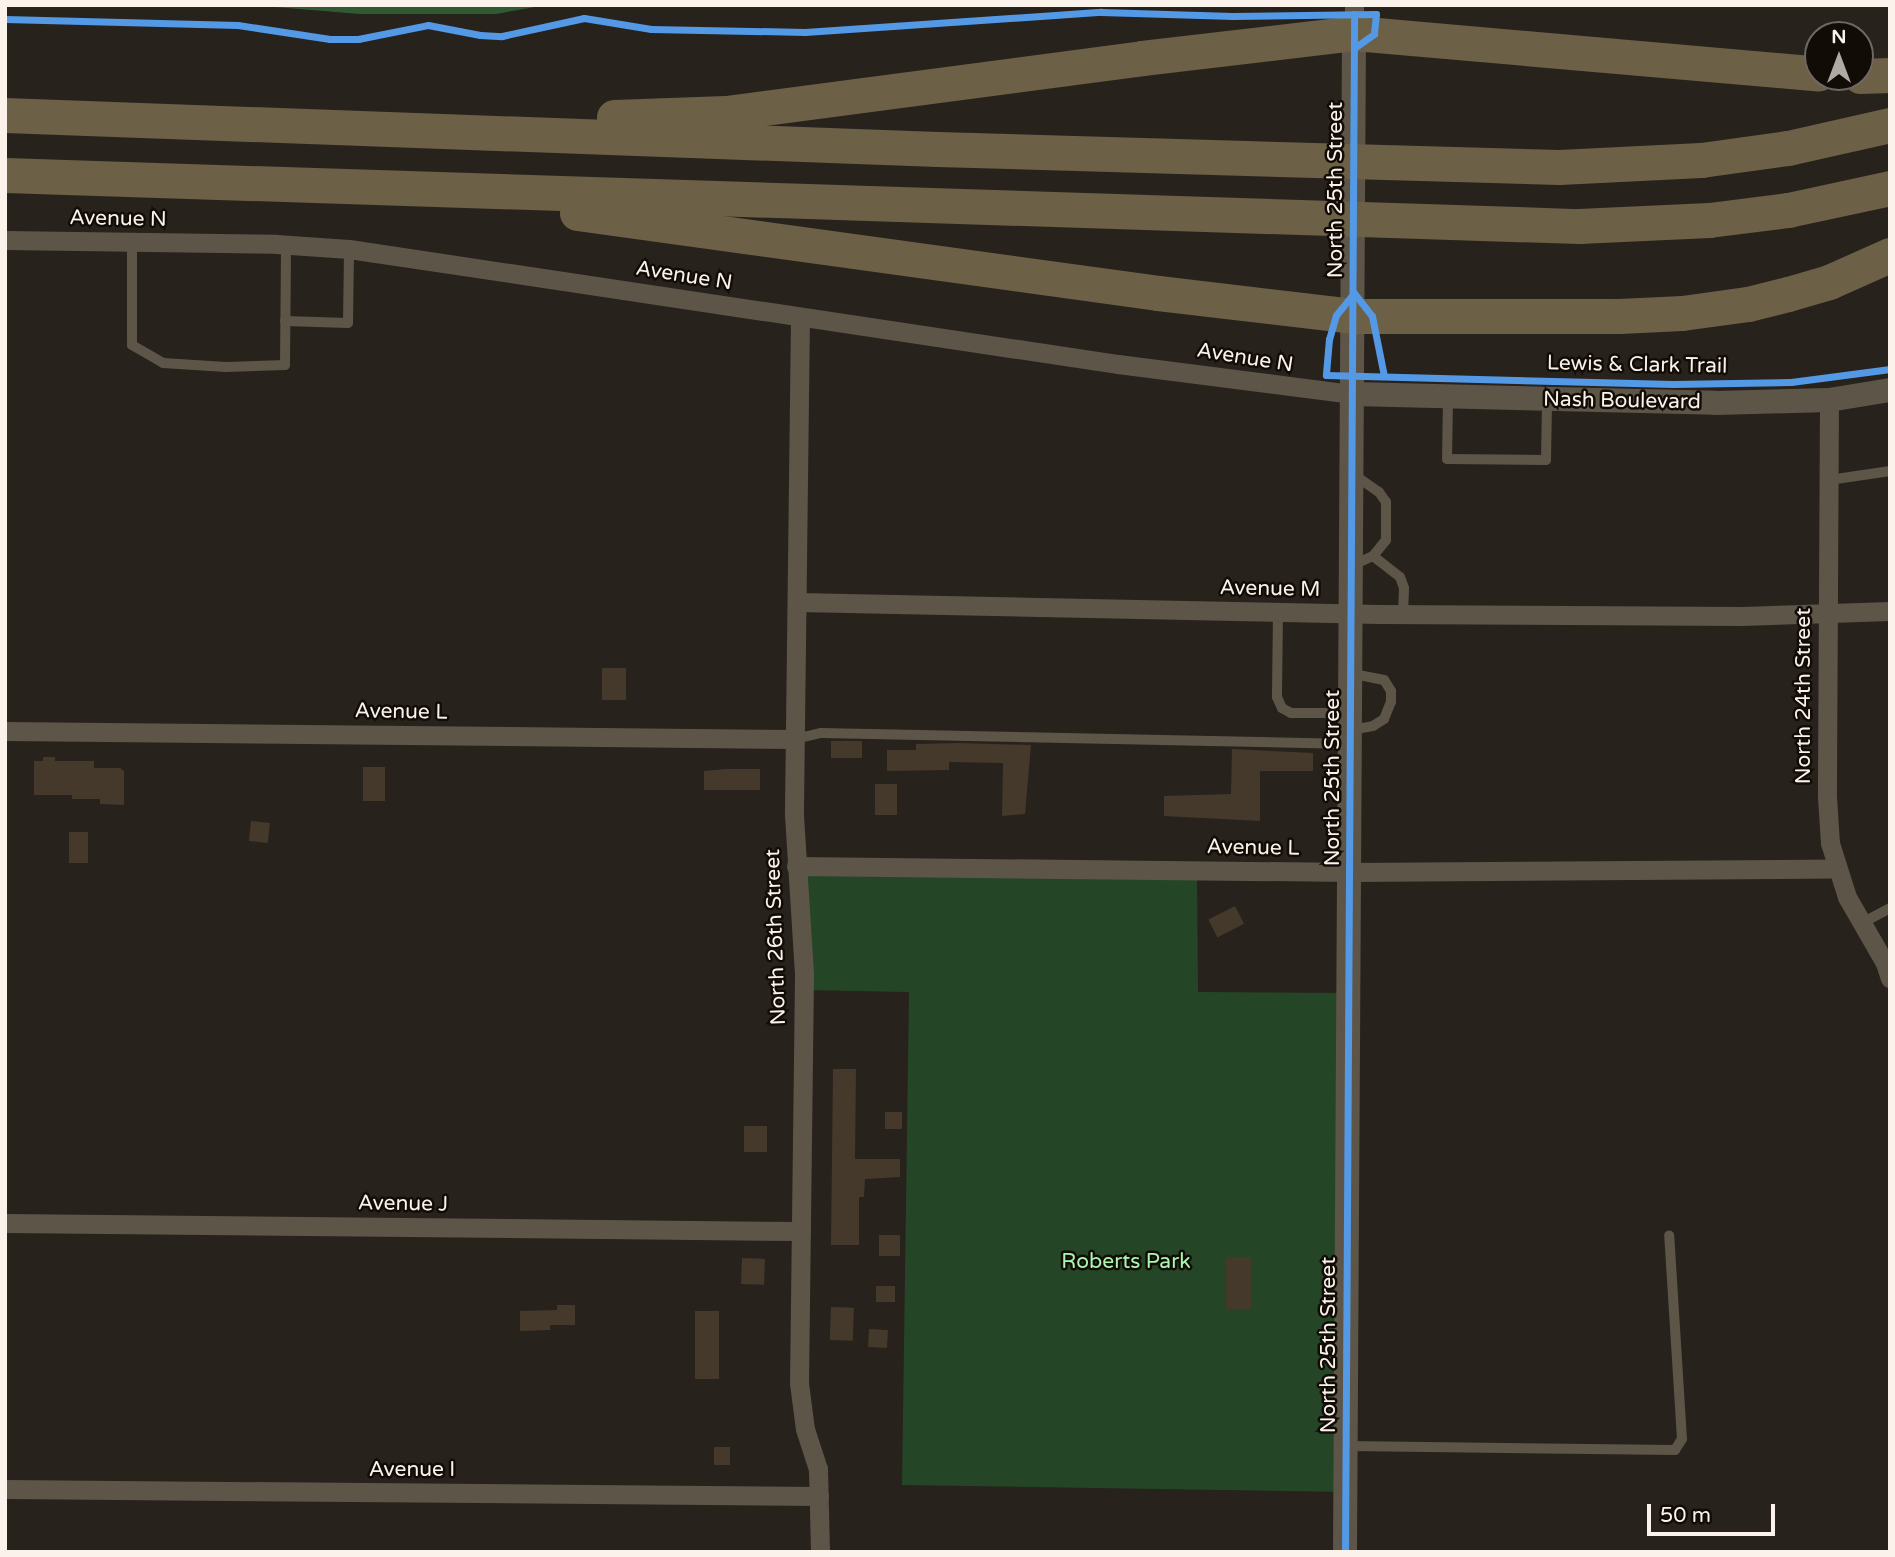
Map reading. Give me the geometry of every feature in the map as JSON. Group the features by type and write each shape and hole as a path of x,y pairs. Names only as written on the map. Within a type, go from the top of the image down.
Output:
{"highway":[{"path":"341,126 726,113 1142,58 1354,19 1804,73"},
{"path":"5,115 1559,167 1701,160 1788,148 1890,125"},
{"path":"5,175 1579,226 1643,225 1788,210 1890,188"},
{"path":"379,188 750,234 1146,291 1353,316 1682,313 1788,294 1829,282 1890,255"}],"street":[{"name":"North 25th Street","path":"1345,1552 1352,614 1363,561 1352,474 1354,19"},
{"name":"Avenue N","path":"5,240 286,245 349,250 1294,389 1353,394"},
{"name":"North 26th Street","path":"800,317 795,739 796,866 804,976 801,1410 818,1469 820,1552"},
{"name":"Nash Boulevard","path":"1353,394 1716,403 1829,400 1890,390"},
{"name":"North 24th Street","path":"1829,400 1827,797 1830,843 1836,869 1885,963 1890,978"},
{"name":"Avenue M","path":"797,602 1352,614 1827,615 1850,610 1890,611"},
{"name":"Avenue L","path":"5,731 795,739"},
{"name":"Avenue L","path":"796,866 1350,872 1836,869"},
{"name":"Avenue J","path":"5,1223 801,1231"},
{"name":"Avenue I","path":"5,1489 819,1496"}],"lane":[{"path":"131,242 131,345 163,363 226,368 285,365 286,245"},
{"path":"285,321 348,323 349,250"},
{"path":"1448,398 1447,459 1546,460 1547,400"},
{"path":"1829,480 1890,471"},
{"path":"1352,474 1379,492 1386,502 1386,540 1363,561 1400,577 1404,588 1403,613"},
{"path":"1278,612 1277,697 1282,708 1291,713 1351,729"},
{"path":"795,739 821,733 1351,729 1373,726 1384,719 1391,702 1391,691 1384,680 1351,674"},
{"path":"1862,923 1890,908"},
{"path":"1346,1446 1675,1450 1682,1440 1670,1236"}],"green space":[{"path":"252,5 546,5 496,14 360,14"},
{"name":"Roberts Park","path":"796,866 1197,870 1198,992 1349,993 1346,1492 902,1485 909,992 804,990"}],"building":[{"path":"602,668 626,668 626,700 602,700"},
{"path":"831,741 862,741 862,758 831,758"},
{"path":"916,744 1031,745 1025,814 1002,816 1003,763 949,762 949,770 887,771 887,750 916,750"},
{"path":"1232,749 1313,753 1313,771 1260,771 1260,821 1164,816 1164,796 1231,794"},
{"path":"43,757 55,757 55,761 94,761 94,768 120,768 124,771 124,805 100,804 100,799 72,799 72,795 34,795 34,761 43,761"},
{"path":"363,767 385,767 385,801 363,801"},
{"path":"760,769 760,790 704,790 704,771"},
{"path":"875,784 897,784 897,815 875,815"},
{"path":"251,821 270,823 268,843 249,841"},
{"path":"69,832 88,832 88,863 69,863"},
{"path":"1235,906 1244,924 1217,937 1208,920"},
{"path":"833,1069 856,1069 855,1159 900,1159 900,1177 865,1179 864,1197 859,1197 859,1245 831,1245"},
{"path":"885,1112 902,1112 902,1129 885,1129"},
{"path":"744,1126 767,1126 767,1152 744,1152"},
{"path":"879,1235 900,1235 900,1256 879,1256"},
{"path":"1226,1257 1251,1257 1251,1309 1226,1309"},
{"path":"742,1258 765,1259 764,1285 741,1284"},
{"path":"876,1286 895,1286 895,1302 876,1302"},
{"path":"557,1305 575,1305 575,1325 550,1325 550,1330 520,1331 520,1311 557,1310"},
{"path":"831,1307 854,1308 853,1341 830,1340"},
{"path":"695,1311 719,1311 719,1379 695,1379"},
{"path":"869,1329 888,1330 887,1348 868,1347"},
{"path":"714,1447 730,1447 730,1465 714,1465"}],"cycle path":[{"path":"5,19 238,25 330,39 358,39 428,25 480,35 502,36 584,18 651,29 805,32 1101,12 1233,16 1376,14 1374,34 1354,48"},
{"path":"1345,1552 1354,14"},
{"name":"Lewis & Clark Trail","path":"1354,293 1336,315 1329,339 1326,375 1673,384 1791,382 1890,369"},
{"path":"1354,293 1372,316 1384,376"}]}
